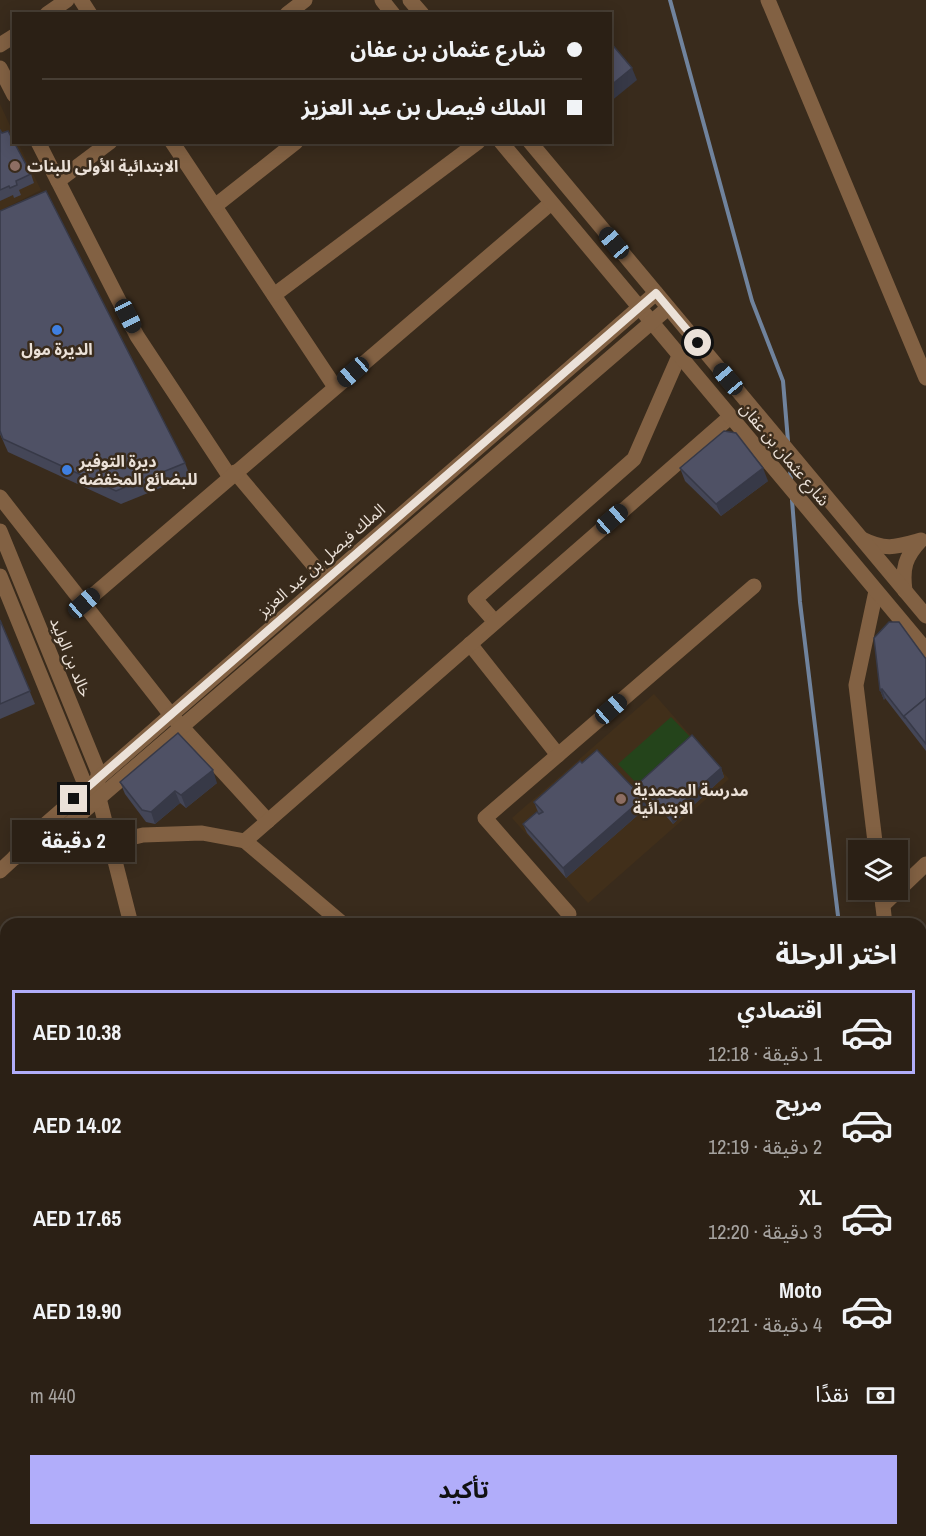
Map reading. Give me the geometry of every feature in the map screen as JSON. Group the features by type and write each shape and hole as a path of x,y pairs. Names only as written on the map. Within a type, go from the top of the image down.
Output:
{"street":[{"path":"50,12 67,0"},
{"path":"290,12 305,0"},
{"path":"382,0 391,12"},
{"path":"410,0 420,12"},
{"path":"768,0 926,378"},
{"path":"0,68 12,90"},
{"path":"39,144 137,336 232,475 326,580"},
{"path":"58,181 107,144"},
{"path":"173,144 335,387"},
{"path":"215,206 293,144"},
{"path":"274,296 475,144"},
{"name":"شارع عثمان بن عفان","path":"503,144 926,650"},
{"name":"شارع عثمان بن عفان","path":"532,144 926,616"},
{"path":"84,603 551,202"},
{"name":"الملك فيصل بن عبد العزيز","path":"95,788 171,715 656,293"},
{"name":"الملك فيصل بن عبد العزيز","path":"0,871 31,837 95,788 182,727 668,308"},
{"path":"495,622 475,599 634,459 679,356"},
{"path":"245,841 730,417"},
{"path":"0,497 171,715 267,821"},
{"name":"خالد بن الوليد","path":"0,531 98,771 95,788 129,918"},
{"path":"861,539 876,546 888,548 924,539"},
{"path":"905,591 903,577 906,562 910,552 924,539"},
{"name":"خالد بن الوليد","path":"0,576 84,782 95,788"},
{"path":"569,914 485,818 754,586"},
{"path":"875,840 856,685 876,591"},
{"path":"470,644 558,755"},
{"path":"110,843 143,836 202,833 245,841 336,918"},
{"path":"908,878 926,864"},
{"path":"882,900 884,918"}],"shaded area":[{"name":"الابتدائية الأولى للبنات","path":"0,104 12,130 12,144 18,144 41,190 0,211"},
{"name":"مدرسة المحمدية الابتدائية","path":"654,694 729,779 588,903 512,818"}],"green space":[{"path":"671,717 695,742 643,790 618,764"}],"building":[{"path":"612,44 632,68 612,84"},
{"path":"0,130 2,133 8,131 12,144 15,144 31,174 16,181 17,185 0,190"},
{"name":"الديرة مول","path":"46,191 185,463 116,491 3,439 0,431 0,211"},
{"path":"724,431 736,433 763,468 716,504 680,468"},
{"path":"0,620 30,691 0,704"},
{"path":"889,622 899,622 926,659 926,698 904,717 882,689 880,690 874,638"},
{"path":"926,698 926,744 904,716"},
{"path":"178,733 213,770 181,795 175,791 151,812 142,810 120,782"},
{"path":"692,735 721,768 669,814 640,782"},
{"path":"597,750 643,798 563,868 523,824 537,812 539,814 543,812 534,802 580,761 582,763"}],"waterway":[{"path":"670,0 752,301 783,381 788,441"},
{"path":"789,462 791,479"},
{"path":"792,500 800,602 838,918"}],"place":[{"name":"الابتدائية الأولى للبنات","path":"15,166"},
{"name":"الديرة مول","path":"57,330"},
{"name":"ديرة التوفير للبضائع المخفضه","path":"67,470"},
{"name":"مدرسة المحمدية الابتدائية","path":"621,799"}],"route":[{"path":"74,799 656,293 698,343"}]}
